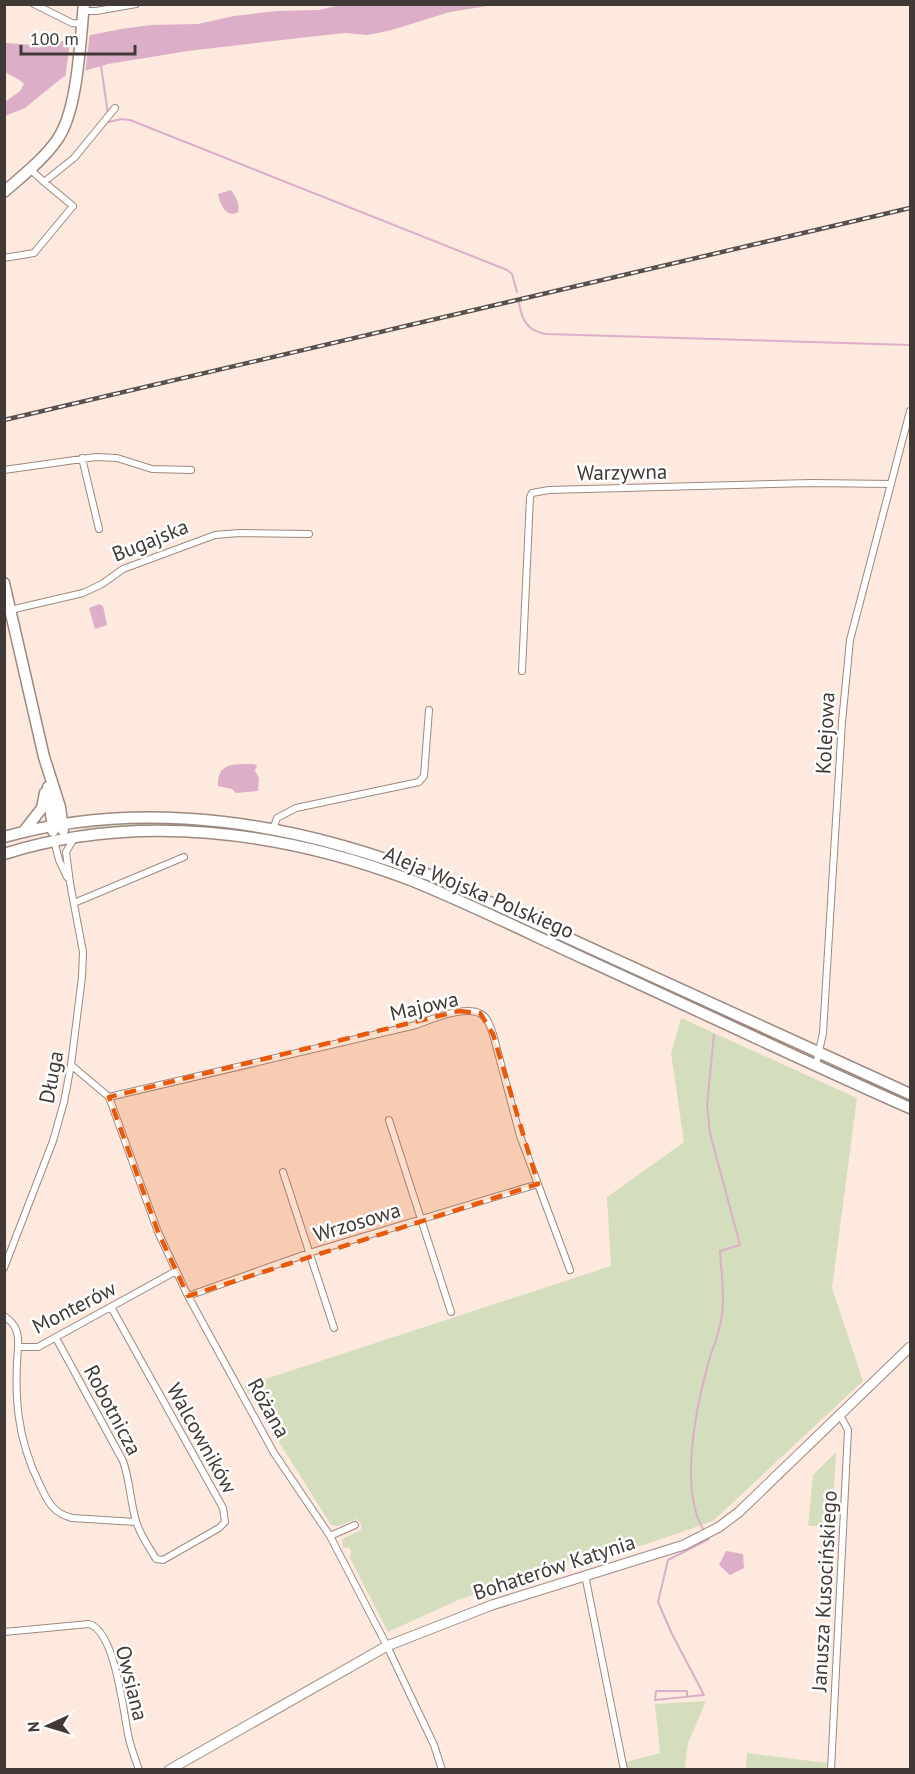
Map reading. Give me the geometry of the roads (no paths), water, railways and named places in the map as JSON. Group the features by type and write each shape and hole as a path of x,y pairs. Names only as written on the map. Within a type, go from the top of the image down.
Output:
{"main road":[{"path":"4,192 42,158 61,134 70,108 84,8"},
{"path":"4,583 57,825 65,839"},
{"path":"24,831 43,805 47,772"},
{"name":"Aleja Wojska Polskiego","path":"4,837 57,825 105,820 179,818 222,821 273,829 342,844 438,878 910,1094"},
{"name":"Aleja Wojska Polskiego","path":"4,854 65,839 140,831 200,832 262,839 338,856 427,887 910,1108"}],"street":[{"path":"34,4 82,28"},
{"path":"52,4 52,13"},
{"path":"84,8 96,11 136,4"},
{"path":"44,182 74,158 115,108"},
{"path":"4,258 34,253 73,206 30,169"},
{"name":"Kolejowa","path":"816,1065 823,1033 842,722 850,640 910,411"},
{"path":"4,470 82,458 109,457 152,469 191,470"},
{"path":"82,458 99,529"},
{"name":"Warzywna","path":"522,671 532,493 549,490 811,483 891,484"},
{"name":"Bugajska","path":"10,610 92,590 123,569 215,535 309,534"},
{"path":"273,829 277,818 296,808 419,782 424,776 429,710"},
{"name":"Długa","path":"65,839 59,860 70,884"},
{"name":"Długa","path":"4,1268 53,1141 71,1065 83,960 66,852 69,844 65,839"},
{"path":"74,903 184,857"},
{"name":"Majowa","path":"109,1097 416,1024 459,1011 480,1013 487,1020 493,1034 520,1136 570,1270"},
{"name":"Różana","path":"71,1065 109,1097 158,1232 188,1296 274,1452 330,1536 387,1646 434,1745 442,1770"},
{"path":"389,1120 451,1312"},
{"path":"283,1172 334,1328"},
{"name":"Wrzosowa","path":"188,1296 309,1253 538,1184"},
{"name":"Monterów","path":"4,1316 17,1329 18,1347 38,1347 176,1271"},
{"name":"Walcowników","path":"111,1307 223,1508 225,1516 225,1522 219,1528 164,1560"},
{"name":"Robotnicza","path":"56,1338 123,1461 136,1522 156,1559 164,1560"},
{"path":"18,1347 17,1392 21,1433 31,1466 51,1506 62,1515 72,1518 136,1522"},
{"name":"Bohaterów Katynia","path":"170,1770 387,1646 492,1605 684,1545 719,1527 739,1512 910,1347"},
{"name":"Janusza Kusocińskiego","path":"831,1770 848,1430 840,1415"},
{"path":"330,1536 355,1525"},
{"path":"585,1575 624,1770"},
{"name":"Owsiana","path":"4,1632 89,1623 99,1629 110,1651 128,1737 139,1770"}],"waterway":[{"path":"101,66 108,114"},
{"path":"108,119 109,122 121,119 130,120 507,270 512,274 517,292"},
{"path":"519,303 522,315 530,328 546,334 910,345"},
{"path":"705,1532 697,1516 693,1496 691,1475 694,1429 702,1386 722,1315 720,1251 740,1245 710,1133 707,1105 714,1035"},
{"path":"687,1696 687,1691 656,1691 655,1700 704,1695 658,1602 668,1560 709,1539 708,1537"}],"railway":[{"path":"4,420 910,208"}]}
